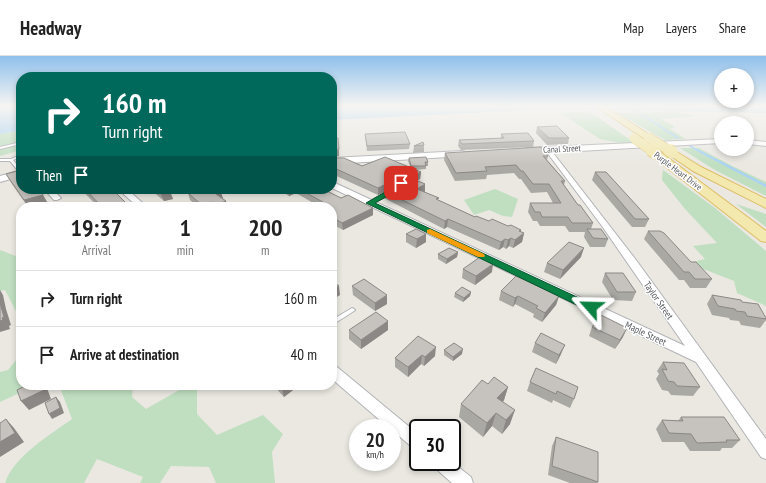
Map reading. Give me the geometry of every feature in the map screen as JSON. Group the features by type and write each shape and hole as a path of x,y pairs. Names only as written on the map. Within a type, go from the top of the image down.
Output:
{"main road":[{"name":"Purple Heart Drive","path":"621,126 634,138 766,238"},
{"name":"Purple Heart Drive","path":"628,126 697,169 766,204"}],"street":[{"name":"Canal Street","path":"518,152 714,141"},
{"path":"754,143 766,144"},
{"name":"Taylor Street","path":"548,150 606,226 766,452"},
{"path":"337,160 469,154"},
{"path":"0,179 16,174"},
{"name":"Maple Street","path":"337,187 700,359"},
{"path":"53,194 57,198"},
{"path":"128,194 138,202"},
{"path":"337,375 409,435"},
{"path":"451,471 466,483"}],"lane":[{"path":"0,148 16,144"},
{"path":"0,160 10,160 16,158"},
{"path":"10,160 16,167"},
{"path":"370,203 394,190"},
{"path":"337,320 352,310"}],"green space":[{"path":"580,126 610,126 633,142 621,143 600,139"},
{"path":"640,126 673,126 675,127 670,129 686,139 665,140"},
{"path":"16,131 16,151 0,156 0,134"},
{"path":"680,148 699,148 766,182 766,196 715,170"},
{"path":"663,170 715,208 766,251 766,306 737,293 734,281 688,263 705,259 693,246 717,243 685,209 662,180"},
{"path":"495,189 518,199 512,217 503,216 489,210 474,215 464,200"},
{"path":"736,204 766,214 766,227"},
{"path":"0,250 16,256 16,311 5,290 0,291"},
{"path":"16,360 16,390 26,390 0,402 0,372 8,370"},
{"path":"61,390 133,390 132,397 146,409 179,390 197,390 197,414 217,435 263,415 283,434 272,452 275,483 216,483 209,467 171,466 160,483 140,483 143,477 97,459 84,483 5,483 9,473 24,455 72,419"}],"water":[{"path":"0,126 16,126 16,131 0,134"}],"building":[{"path":"557,126 569,138 549,138 537,127"},
{"path":"405,132 410,144 367,146 365,134"},
{"path":"528,133 534,141 462,144 459,140 504,138 501,134"},
{"path":"337,138 338,138 339,149 337,149"},
{"path":"423,142 424,145 414,146"},
{"path":"541,147 548,156 543,156 565,181 561,181 593,223 572,223 568,217 542,217 540,212 535,212 530,203 561,203 549,184 533,184 523,171 521,171 516,165 485,167 487,171 456,173 445,153"},
{"path":"385,157 421,172 409,177 425,184 417,189 439,198 436,199 475,217 476,216 489,221 492,219 508,226 511,225 524,233 515,240 511,238 508,240 505,239 501,242 448,219 445,221 384,191 396,185 404,177 404,174 399,174 392,181 378,188 337,169 337,158 344,158 362,166"},
{"path":"426,157 428,162 425,162 426,166 411,166 409,158"},
{"path":"16,171 16,188 6,174"},
{"path":"595,172 606,172 649,219 635,219"},
{"path":"20,194 43,195 24,200"},
{"path":"90,194 117,194 125,202 97,202"},
{"path":"189,194 216,194 226,201 224,202 198,202"},
{"path":"308,194 333,194 341,198 348,195 373,208 342,223 337,220 337,202 323,202"},
{"path":"416,229 426,234 417,239 406,234"},
{"path":"587,229 601,229 608,239 593,238"},
{"path":"648,231 660,231 664,233 691,262 696,262 712,279 695,279 689,272 684,272"},
{"path":"569,242 584,248 563,270 547,263"},
{"path":"449,248 458,252 447,259 438,254"},
{"path":"480,257 493,264 476,276 463,269"},
{"path":"605,273 623,273 636,292 617,292"},
{"path":"516,276 559,296 545,313 536,308 538,306 518,296 515,298 501,291"},
{"path":"364,279 387,295 375,303 352,286"},
{"path":"462,287 471,292 464,298 455,293"},
{"path":"712,295 758,304 766,319 747,316 745,312 718,306"},
{"path":"0,303 4,317 2,318 3,320 0,321"},
{"path":"376,312 388,321 361,340 349,330"},
{"path":"601,315 627,328 620,340 592,327"},
{"path":"541,333 565,345 559,355 535,343"},
{"path":"418,336 436,347 425,357 422,355 408,367 395,358"},
{"path":"454,343 463,349 453,357 444,350"},
{"path":"663,362 684,363 700,387 677,386 674,382 668,381 662,369 667,370"},
{"path":"536,368 578,387 574,399 557,391 556,394 530,382"},
{"path":"494,377 508,387 497,398 515,410 506,420 496,413 487,423 461,404 482,380 488,384"},
{"path":"17,390 44,390 21,401"},
{"path":"56,397 60,408 49,414 45,403"},
{"path":"681,417 724,417 740,440 697,443 691,434 669,433 662,420 683,421"},
{"path":"6,419 15,433 0,442 0,423"},
{"path":"556,437 598,452 598,482 552,466"}],"waterway":[{"path":"660,126 678,138"},
{"path":"690,146 699,151"},
{"path":"697,150 766,186"}],"slow traffic":[{"path":"430,231 481,256"}],"route":[{"path":"401,183 394,190 370,203 591,307"}]}
